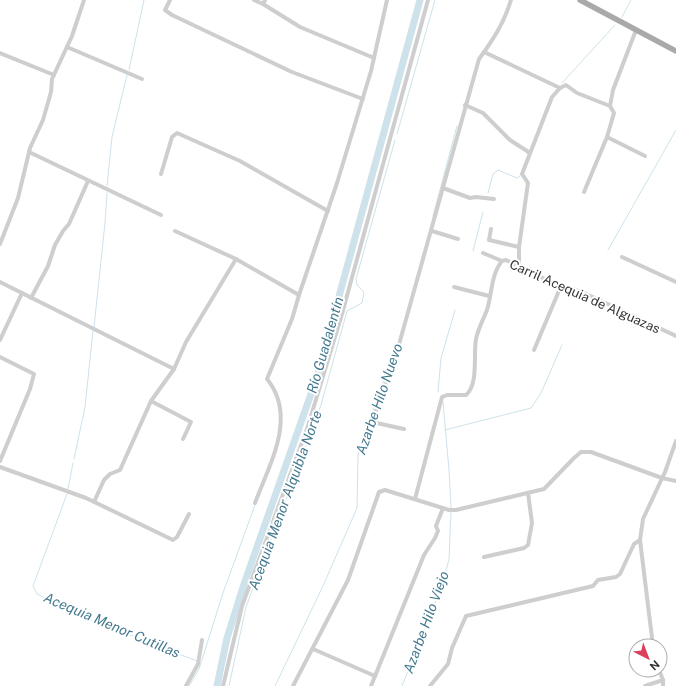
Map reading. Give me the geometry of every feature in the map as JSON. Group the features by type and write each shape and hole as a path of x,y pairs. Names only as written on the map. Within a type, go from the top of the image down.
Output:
{"main road":[{"path":"580,0 676,51"}],"street":[{"path":"0,244 18,198 29,152 43,120 54,74 67,47 84,0"},
{"path":"170,0 165,10 172,15 292,72 362,99"},
{"path":"254,0 264,2 300,27 374,58"},
{"path":"255,504 282,426 281,406 274,388 267,380 292,319 328,211 374,58 387,0"},
{"path":"223,686 242,606 307,429 342,314 428,0"},
{"path":"404,429 372,422 398,348 479,59 496,36 511,0"},
{"path":"610,106 613,90 636,30"},
{"path":"67,47 142,79"},
{"path":"484,52 560,88"},
{"path":"0,53 54,74"},
{"path":"519,266 519,247 528,183 522,174 552,97 560,88 566,86 577,93 610,106 614,113 607,137 584,192"},
{"path":"465,105 483,113 510,140 530,153"},
{"path":"161,174 172,137 177,133 240,161 328,211"},
{"path":"607,137 645,156"},
{"path":"29,152 161,215"},
{"path":"31,298 48,266 55,245 69,224 88,181"},
{"path":"443,188 470,198 476,197 494,199"},
{"path":"491,229 489,240 519,247"},
{"path":"176,231 236,259 299,296"},
{"path":"432,231 458,239"},
{"path":"482,253 502,261"},
{"path":"622,258 676,282"},
{"path":"94,502 104,480 110,474 120,470 151,401 174,368 186,342 236,259"},
{"name":"Carril Acequia de Alguazas","path":"414,499 442,397 447,394 466,395 470,392 474,373 476,339 487,308 496,271 502,261 506,260 561,286 582,292 676,336"},
{"path":"0,282 174,368"},
{"path":"534,350 561,286"},
{"path":"454,287 489,296"},
{"path":"0,340 22,293"},
{"path":"0,357 34,374 30,389 0,461"},
{"path":"151,401 191,422 183,439"},
{"path":"652,638 640,540 643,519 673,454 676,441"},
{"path":"293,686 348,580 379,492 386,490 449,510 456,510 544,489 581,452 599,454 662,478 676,481"},
{"path":"0,467 32,477 94,502 172,540 177,536 189,514"},
{"path":"484,557 524,548 528,545 532,523 528,493"},
{"path":"370,686 424,555 438,531 436,526 443,508"},
{"path":"430,686 448,664 452,648 466,616 594,586 598,580 616,577 620,574 634,544 640,540"},
{"path":"186,686 198,664 202,640"},
{"path":"313,649 375,676"},
{"path":"645,686 663,680 663,686"}],"waterway":[{"name":"Acequia Menor Cutillas","path":"129,70 144,0"},
{"name":"Río Guadalentín","path":"217,686 227,638 244,584 317,377 420,0"},
{"name":"Acequia Menor Alquibla Norte","path":"397,134 435,0"},
{"path":"622,17 631,0"},
{"path":"562,83 615,25"},
{"name":"Acequia Menor Cutillas","path":"107,186 112,137 127,75"},
{"name":"Azarbe Hilo Nuevo","path":"433,216 457,126"},
{"name":"Azarbe Hilo Viejo","path":"608,250 676,130"},
{"name":"Acequia Menor Alquibla Norte","path":"229,686 246,607 321,405 347,311 362,303 364,292 357,285 356,279 395,140"},
{"path":"488,193 493,174 498,170 517,178 520,176"},
{"name":"Acequia Menor Cutillas","path":"94,327 107,193"},
{"path":"473,251 483,212"},
{"path":"438,392 441,358 455,310"},
{"name":"Acequia Menor Cutillas","path":"74,459 85,407 93,331"},
{"name":"Azarbe Hilo Viejo","path":"445,430 531,408 541,393 562,345"},
{"name":"Azarbe Hilo Nuevo","path":"275,686 323,586 357,508 358,455 368,423 395,350"},
{"name":"Azarbe Hilo Viejo","path":"443,402 451,508"},
{"name":"Acequia Menor Cutillas","path":"68,489 73,463"},
{"name":"Acequia Menor Cutillas","path":"67,494 33,586 37,594 84,617 197,661"},
{"path":"189,686 199,669 223,593 255,505"},
{"name":"Azarbe Hilo Viejo","path":"402,686 443,583 449,559 451,511"}]}
